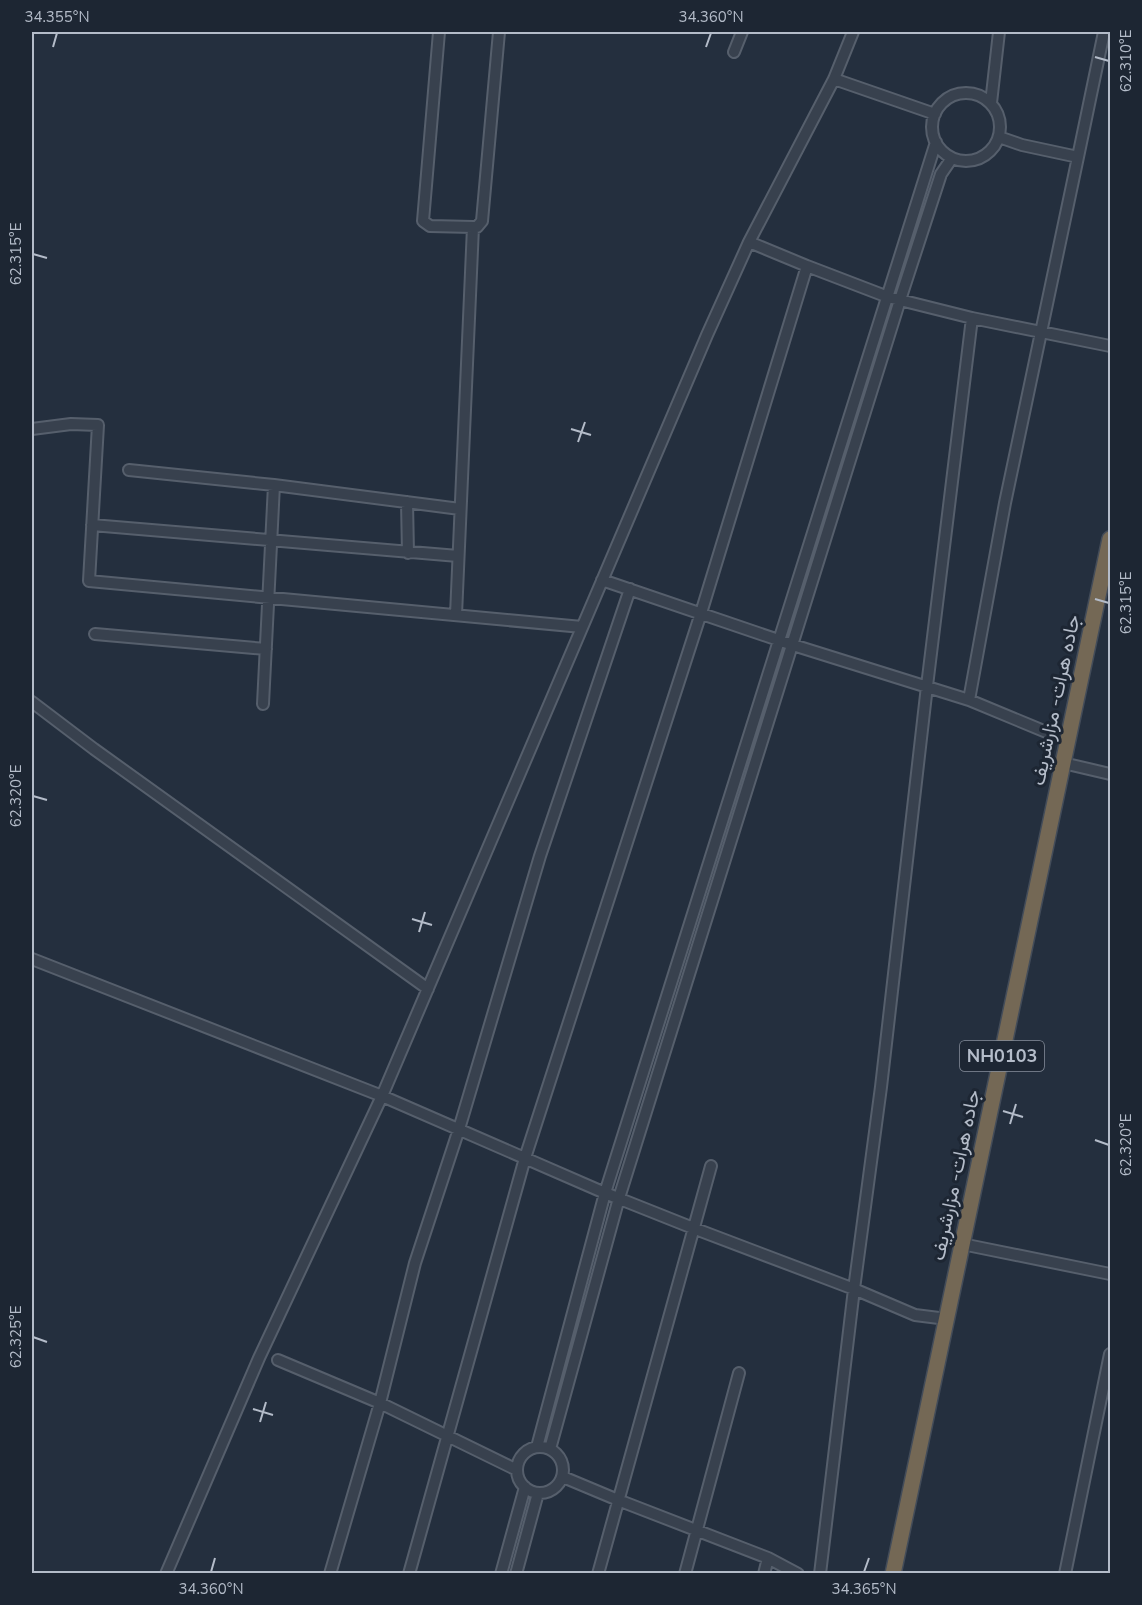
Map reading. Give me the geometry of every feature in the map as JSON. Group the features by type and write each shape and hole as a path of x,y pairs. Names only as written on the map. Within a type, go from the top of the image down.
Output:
{"highway":[{"name":"جاده هرات- مزارشریف","path":"893,1574 1110,539"}],"street":[{"path":"439,32 423,221 430,226 473,227 477,227 482,221 499,32"},
{"path":"734,52 742,32"},
{"path":"166,1574 259,1358 382,1096 702,346 749,242 834,80 853,32"},
{"path":"991,103 999,32"},
{"path":"969,700 1005,503 1104,32"},
{"path":"834,80 935,114"},
{"path":"961,93 982,96 991,103 1000,122 999,137 990,152 981,158 969,161 947,156 936,142 932,126 941,104 961,93"},
{"path":"999,137 1022,145 1078,157"},
{"path":"537,1447 605,1193 936,142"},
{"path":"550,1449 619,1198 900,300 941,174 952,158"},
{"path":"456,615 473,227"},
{"path":"749,242 888,297 972,318 1110,346"},
{"path":"409,1574 525,1158 701,613 807,266"},
{"path":"820,1574 881,1087 972,318"},
{"path":"32,429 71,424 98,425 89,581 582,627"},
{"path":"129,470 274,485 460,509"},
{"path":"263,704 274,485"},
{"path":"407,502 408,553"},
{"path":"92,525 458,556"},
{"path":"602,580 793,645 969,700 1068,741"},
{"path":"330,1574 380,1403 415,1263 459,1129 540,856 630,589"},
{"path":"95,634 267,649"},
{"path":"32,702 103,756 428,988"},
{"path":"1063,763 1110,774"},
{"path":"32,958 382,1096 605,1193 693,1228 854,1289 915,1315 946,1319"},
{"path":"598,1574 711,1166"},
{"path":"962,1244 1110,1274"},
{"path":"1065,1574 1110,1354"},
{"path":"278,1360 380,1403 517,1470"},
{"path":"685,1574 739,1373"},
{"path":"537,1447 550,1449 562,1460 563,1477 556,1488 544,1493 531,1491 520,1482 518,1463 525,1452 537,1447"},
{"path":"563,1477 768,1558 798,1574"},
{"path":"501,1574 525,1487"},
{"path":"516,1574 538,1493"},
{"path":"764,1574 768,1558"}]}
